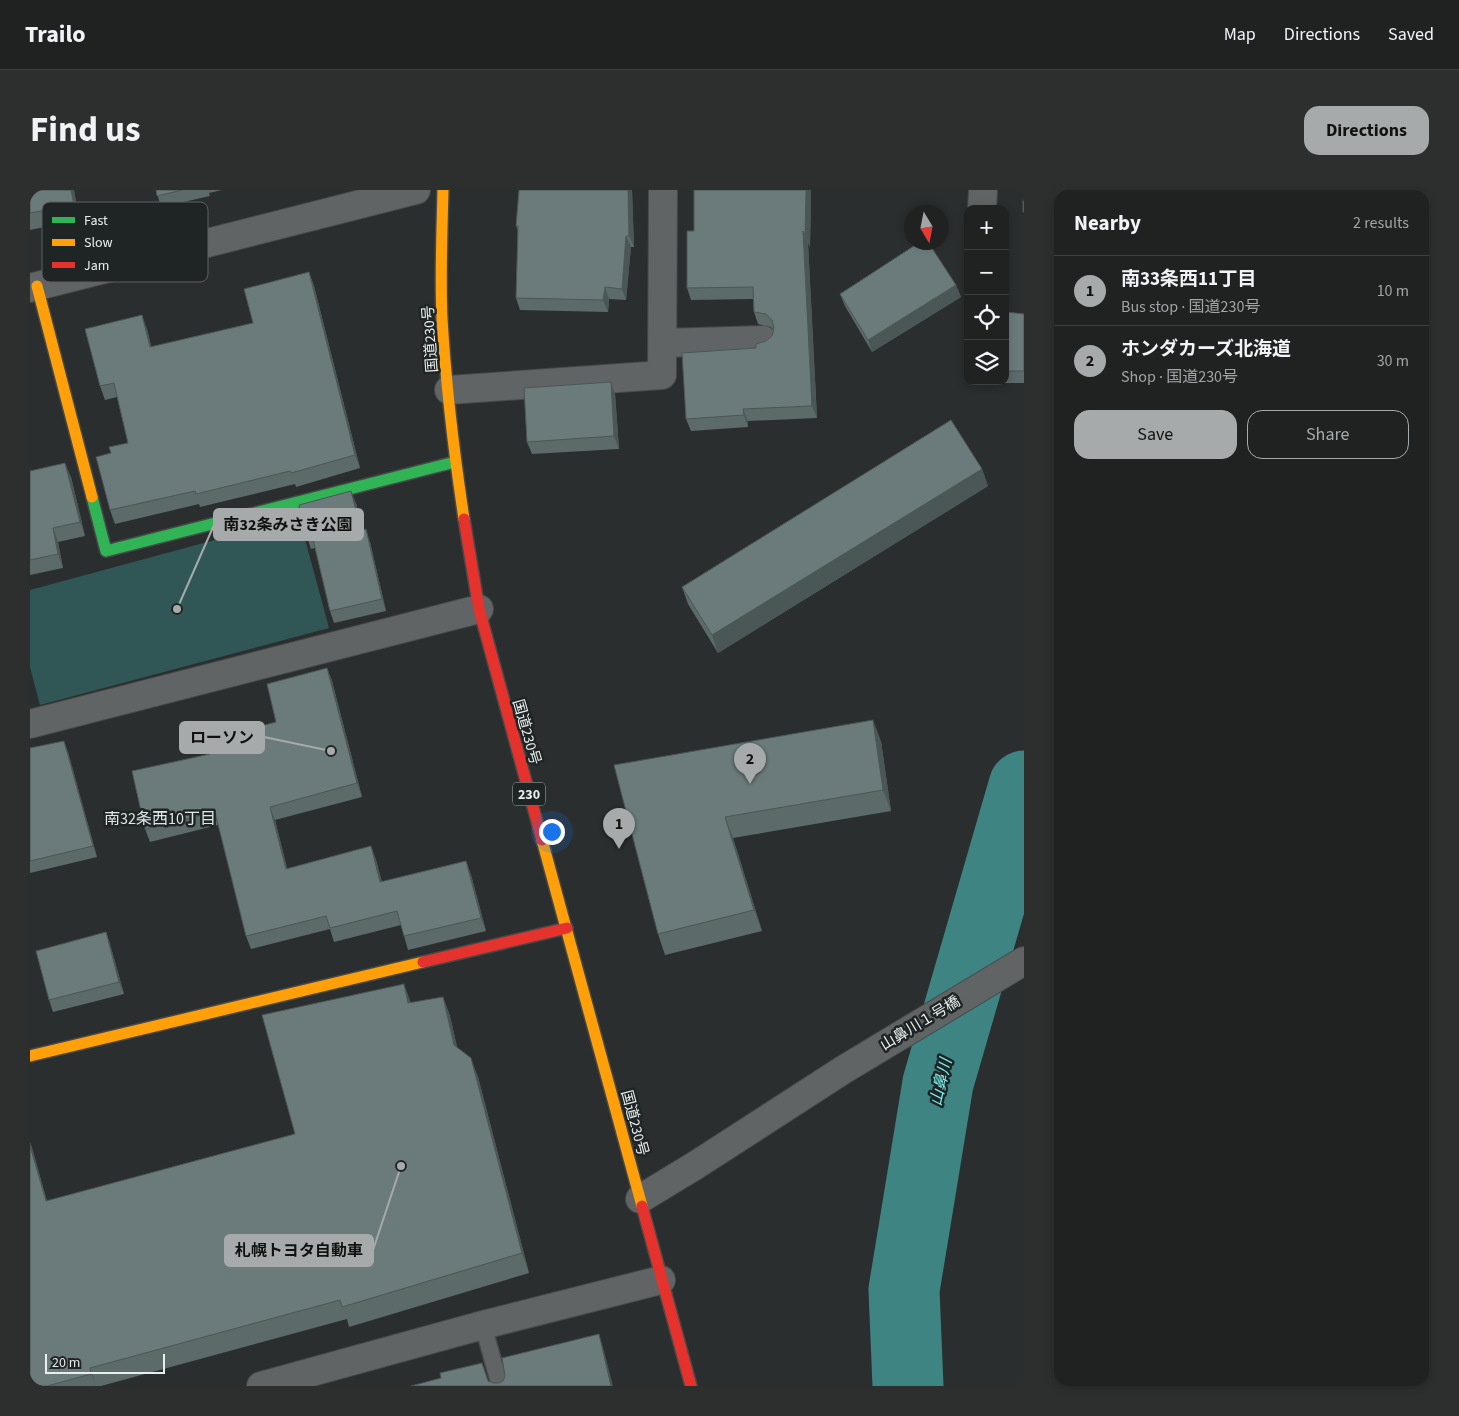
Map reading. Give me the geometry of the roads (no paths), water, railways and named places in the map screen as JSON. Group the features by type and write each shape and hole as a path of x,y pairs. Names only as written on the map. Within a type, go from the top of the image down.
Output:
{"main road":[{"name":"国道230号","path":"444,190 441,262 442,309 455,462 479,609 691,1386"},
{"path":"33,287 106,551 455,462"},
{"path":"30,1056 567,928"}],"street":[{"path":"208,243 416,190"},
{"path":"449,390 662,375 663,190"},
{"path":"982,205 983,190"},
{"path":"33,287 53,282"},
{"path":"663,343 763,340"},
{"path":"30,724 479,609"},
{"name":"山鼻川１号橋","path":"640,1199 843,1070 1024,961"},
{"path":"261,1386 483,1325 661,1280"}],"lane":[{"path":"483,1325 500,1386"}],"waterway":[{"name":"山鼻川","path":"908,1386 904,1290 938,1083 1024,786"}],"place":[{"name":"南32条みさき公園","path":"177,609"},
{"name":"ローソン","path":"331,751"},
{"name":"ホンダカーズ北海道","path":"750,784"},
{"name":"南33条西11丁目","path":"619,849"},
{"name":"札幌トヨタ自動車","path":"401,1166"}],"district":[{"name":"南32条西10丁目","path":"160,818"}]}
